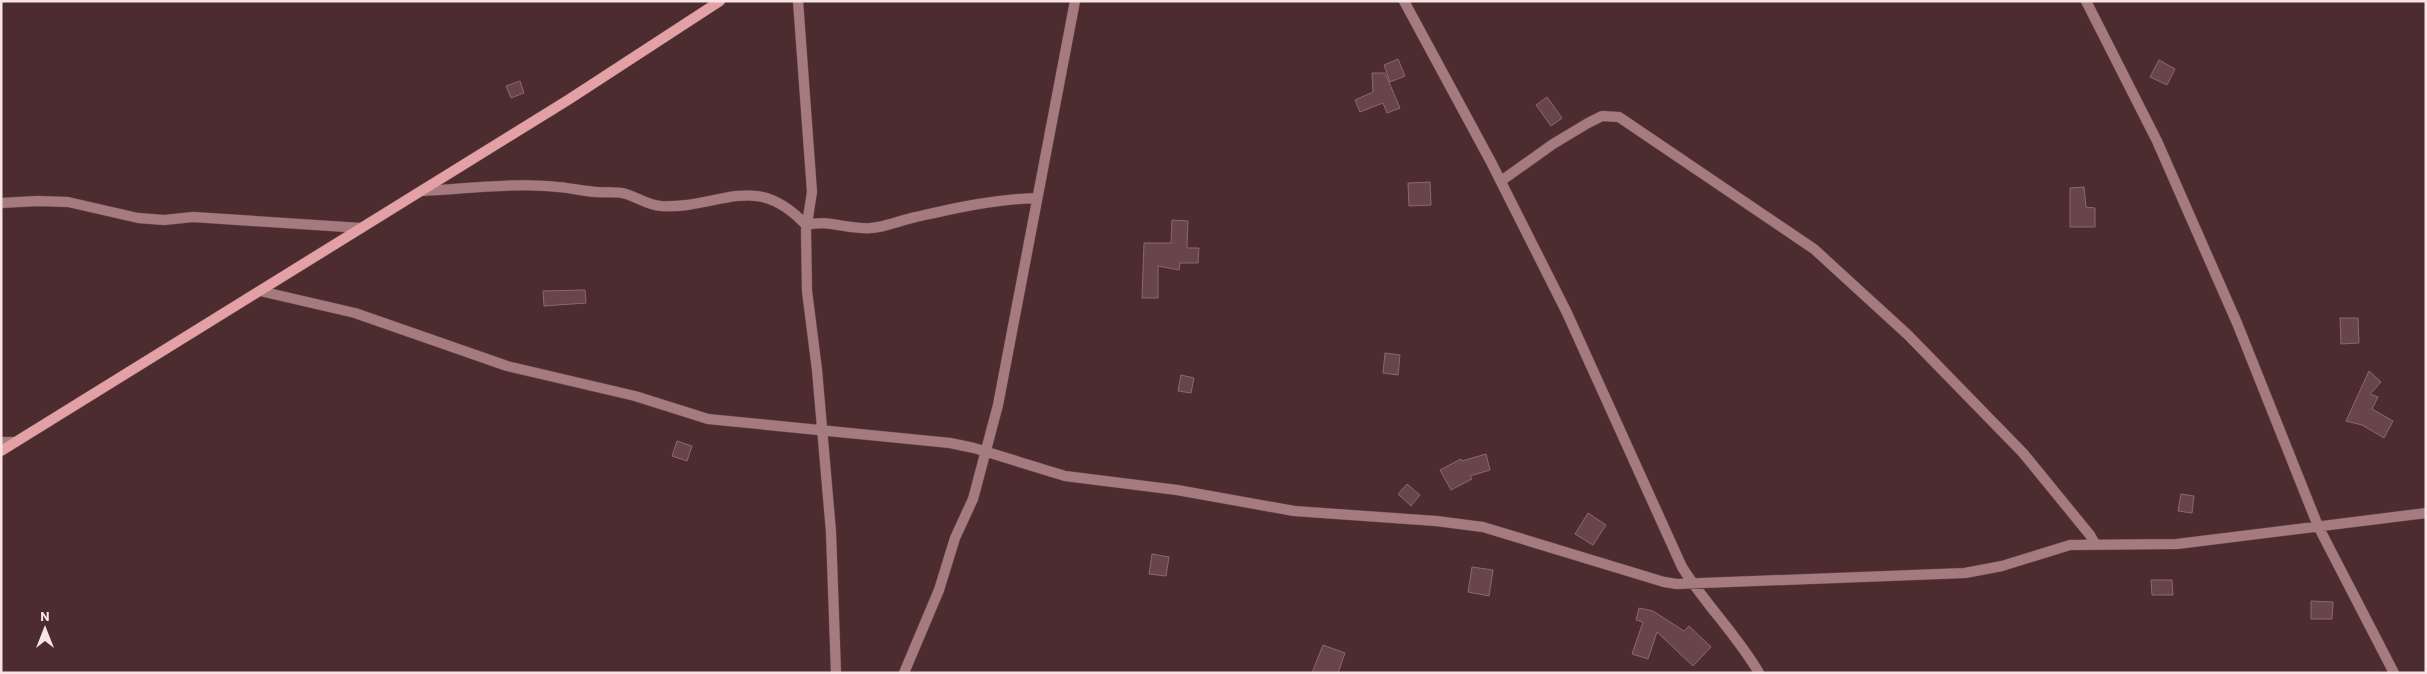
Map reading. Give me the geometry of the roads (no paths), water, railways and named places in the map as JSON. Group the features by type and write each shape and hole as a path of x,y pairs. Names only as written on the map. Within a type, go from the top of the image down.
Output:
{"street":[{"path":"1,450 568,100 720,1"},
{"path":"798,1 812,192 806,225 807,291 831,532 836,673"},
{"path":"904,673 939,590 955,538 973,499 986,453 1075,1"},
{"path":"1404,1 1501,180 1567,313 1674,550 1693,584 1749,655 1759,673"},
{"path":"2086,1 2157,141 2237,323 2318,526 2394,673"},
{"path":"1501,180 1553,144 1588,123 1602,116 1619,117 1821,255 1908,336 2023,453 2090,534 2095,544"},
{"path":"422,190 481,188 515,184 625,194 642,202 662,206 755,195 788,207 806,225"},
{"path":"806,225 822,222 845,228 872,228 998,200 1037,198"},
{"path":"1,203 68,202 130,216 164,220 193,217 218,218 361,228"},
{"path":"260,291 355,313 507,366 635,396 696,416 722,421 950,443 1065,476 1177,490 1294,511 1436,521 1483,527 1664,582 1693,584 1965,573 2002,566 2060,547 2095,544 2177,544 2426,513"},
{"path":"1,442 15,442"}]}
